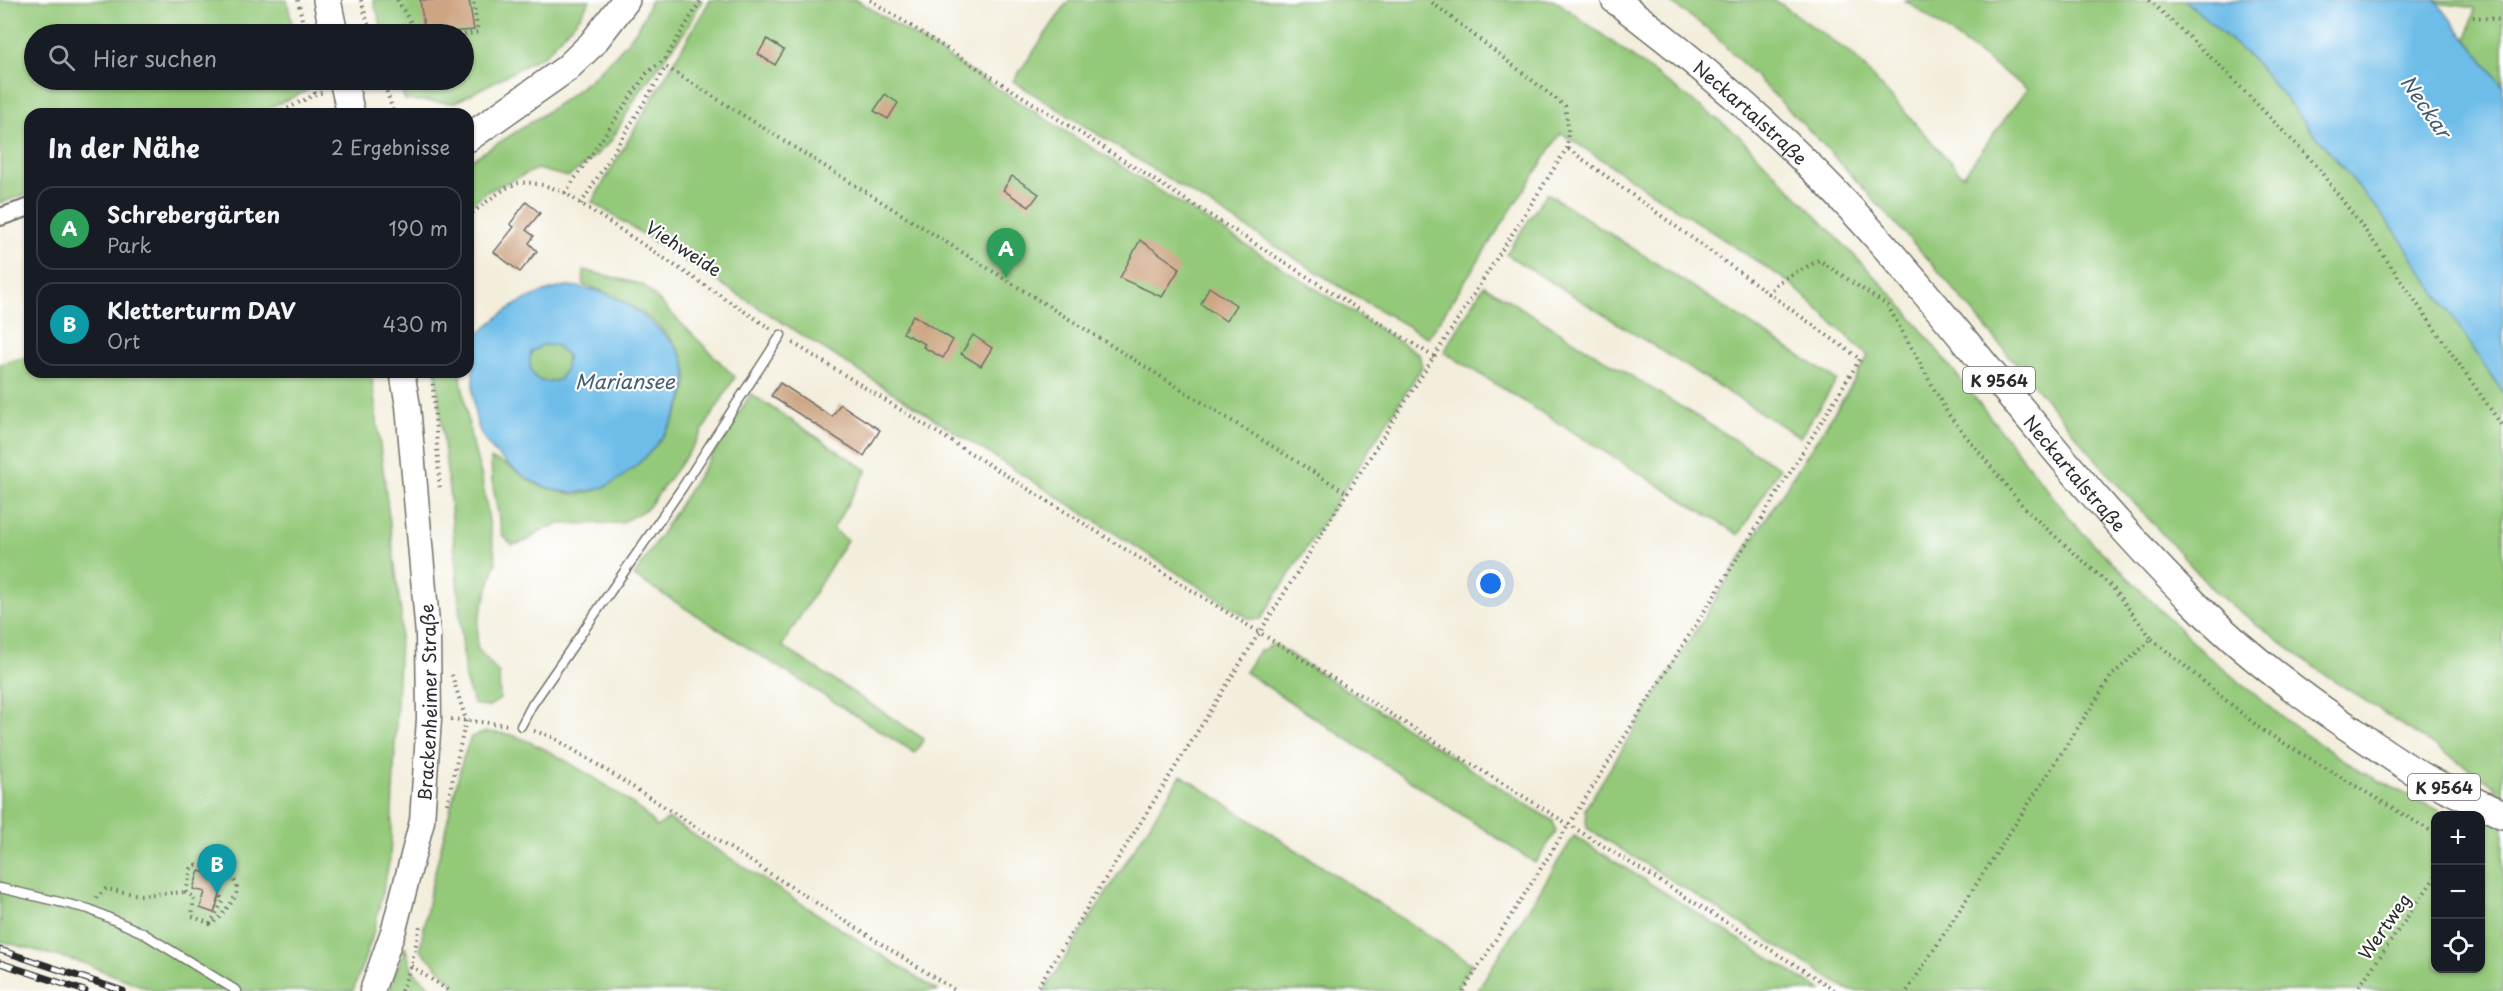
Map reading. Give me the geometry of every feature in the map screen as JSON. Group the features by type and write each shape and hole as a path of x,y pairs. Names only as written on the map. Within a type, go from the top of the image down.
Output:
{"main road":[{"path":"327,0 332,24"},
{"path":"474,134 566,69 592,44 626,0"},
{"name":"Neckartalstraße","path":"1615,0 1723,86 1790,146 1851,208 1978,354 2098,501 2199,608 2257,660 2323,711 2430,780 2503,815"},
{"path":"345,90 350,108"},
{"path":"474,114 509,109"},
{"name":"Brackenheimer Straße","path":"372,991 394,929 422,821 429,719 428,635 408,406 403,378"}],"street":[{"path":"0,217 24,209"}],"lane":[{"path":"521,726 532,705 682,488 781,335"},
{"path":"0,888 89,909 141,932 237,991"}],"path":[{"path":"298,0 303,24"},
{"path":"361,0 368,24"},
{"path":"397,0 412,24"},
{"path":"473,0 478,32 474,33"},
{"path":"565,193 647,73 665,59 701,0"},
{"path":"870,0 1434,357"},
{"path":"1035,991 1347,493 1567,148 1568,128 1565,106 1429,0"},
{"path":"2149,0 2221,68 2315,164 2379,249 2503,427"},
{"path":"2472,17 2503,20"},
{"path":"581,204 666,67 665,59"},
{"path":"666,67 1347,493"},
{"path":"289,108 316,94 315,90"},
{"path":"387,90 392,108"},
{"path":"1463,991 1714,596 1860,359 1567,148"},
{"name":"Viehweide","path":"474,212 518,183 546,185 565,193 781,335 1837,991"},
{"path":"1768,294 1778,283 1819,260 1888,306 1948,414 2027,511 2112,587 2152,639 2262,730 2431,831"},
{"path":"1907,991 2112,675 2152,639"},
{"path":"429,719 521,726 552,737 956,991"},
{"path":"186,892 191,869 196,865 224,871 235,880 237,890 234,901 218,920 210,924"},
{"name":"Wertweg","path":"2355,991 2431,883"},
{"path":"114,891 140,895 186,892 194,897 192,916 210,924"},
{"path":"210,924 223,901 220,896"},
{"path":"411,966 449,991"}],"green space":[{"path":"0,0 287,0 292,24 24,24 24,90 307,91 269,108 24,108 24,195 0,203"},
{"path":"373,0 590,0 581,15 546,54 454,103 405,100 402,90 474,90 474,24 381,24"},
{"path":"651,0 702,0 688,27 638,94 611,141 591,160 568,177 537,169 486,192 474,202 474,158 537,119 581,87 620,50 643,19"},
{"path":"710,0 857,0 1419,354 1422,367 1261,619 1250,619 592,202"},
{"path":"1069,0 1555,0 1736,133 1900,303 2077,527 2205,654 2296,728 2360,771 2439,811 2431,811 2431,973 2485,973 2485,811 2497,787 2315,668 2217,594 2115,482 1936,268 1821,142 1708,29 1667,0 1775,0 1853,55 1963,176 2027,89 1905,0 2185,0 2256,63 2395,231 2503,393 2503,991 1850,991 1587,828 1585,809 1868,356 1790,283 1561,133 1428,338 1347,291 1013,81"},
{"path":"2435,0 2503,0 2503,86 2467,39 2475,8 2438,3"},
{"path":"1547,193 1837,380 1800,437 1506,254"},
{"path":"584,270 643,285 735,377 694,445 648,508 621,523 558,524 540,531 527,541 513,545 502,535 492,481 491,459 505,464 545,488 574,494 607,486 638,463 667,431 679,410 686,388 687,377 684,361 676,346 663,331 632,306 598,289 583,285"},
{"path":"1484,285 1780,468 1739,535 1444,352"},
{"path":"542,345 555,345 567,355 566,369 559,380 539,380 532,373 531,352"},
{"path":"24,358 24,378 372,378 401,614 390,859 372,938 353,991 154,991 83,963 0,941 0,364"},
{"path":"437,378 461,378 496,562 478,622 477,648 499,673 500,699 488,707 474,704 465,679 452,518"},
{"path":"751,394 867,470 833,529 847,540 782,646 924,739 915,753 634,576"},
{"path":"1274,644 1553,821 1556,832 1535,863 1245,672 1258,652"},
{"path":"486,732 518,737 550,752 613,790 647,816 656,827 669,819 938,991 460,991 420,949 430,892 463,758 471,737"},
{"path":"1181,775 1472,964 1455,991 1044,991"},
{"path":"1574,836 1822,991 1481,991 1478,989"},
{"path":"405,947 413,971 435,991 389,991"}],"water":[{"name":"Neckar","path":"2185,0 2435,0 2438,3 2503,86 2503,393 2395,231 2256,63"},
{"name":"Mariansee","path":"566,286 580,287 614,297 644,317 672,342 680,353 686,371 684,392 677,413 664,434 631,470 612,483 595,490 574,492 555,490 536,483 507,463 491,447 479,429 474,407 475,338 506,311 539,294","holes":["542,345 555,345 567,355 566,369 559,380 539,380 532,373 531,352"]}],"building":[{"path":"420,0 469,0 473,24 424,24"},
{"path":"767,39 784,50 775,65 758,54"},
{"path":"885,94 898,103 888,119 874,111"},
{"path":"1012,176 1039,194 1029,207 1003,190"},
{"path":"526,202 540,213 526,230 534,236 529,243 537,251 520,272 494,252 514,227 510,224"},
{"path":"1140,240 1180,268 1162,297 1120,278"},
{"path":"1209,287 1236,305 1226,321 1201,304"},
{"path":"913,315 953,340 943,358 923,347 925,344 903,333"},
{"path":"973,335 992,348 981,366 961,354"},
{"path":"780,383 832,417 840,404 880,430 864,456 771,396"},
{"path":"199,871 222,878 223,885 214,913 200,908 205,892 193,889"}],"railway":[{"path":"0,950 123,991"},
{"path":"0,963 85,991"}],"place":[{"name":"Schrebergärten","path":"1006,278"},
{"name":"Kletterturm DAV","path":"217,894"}]}
